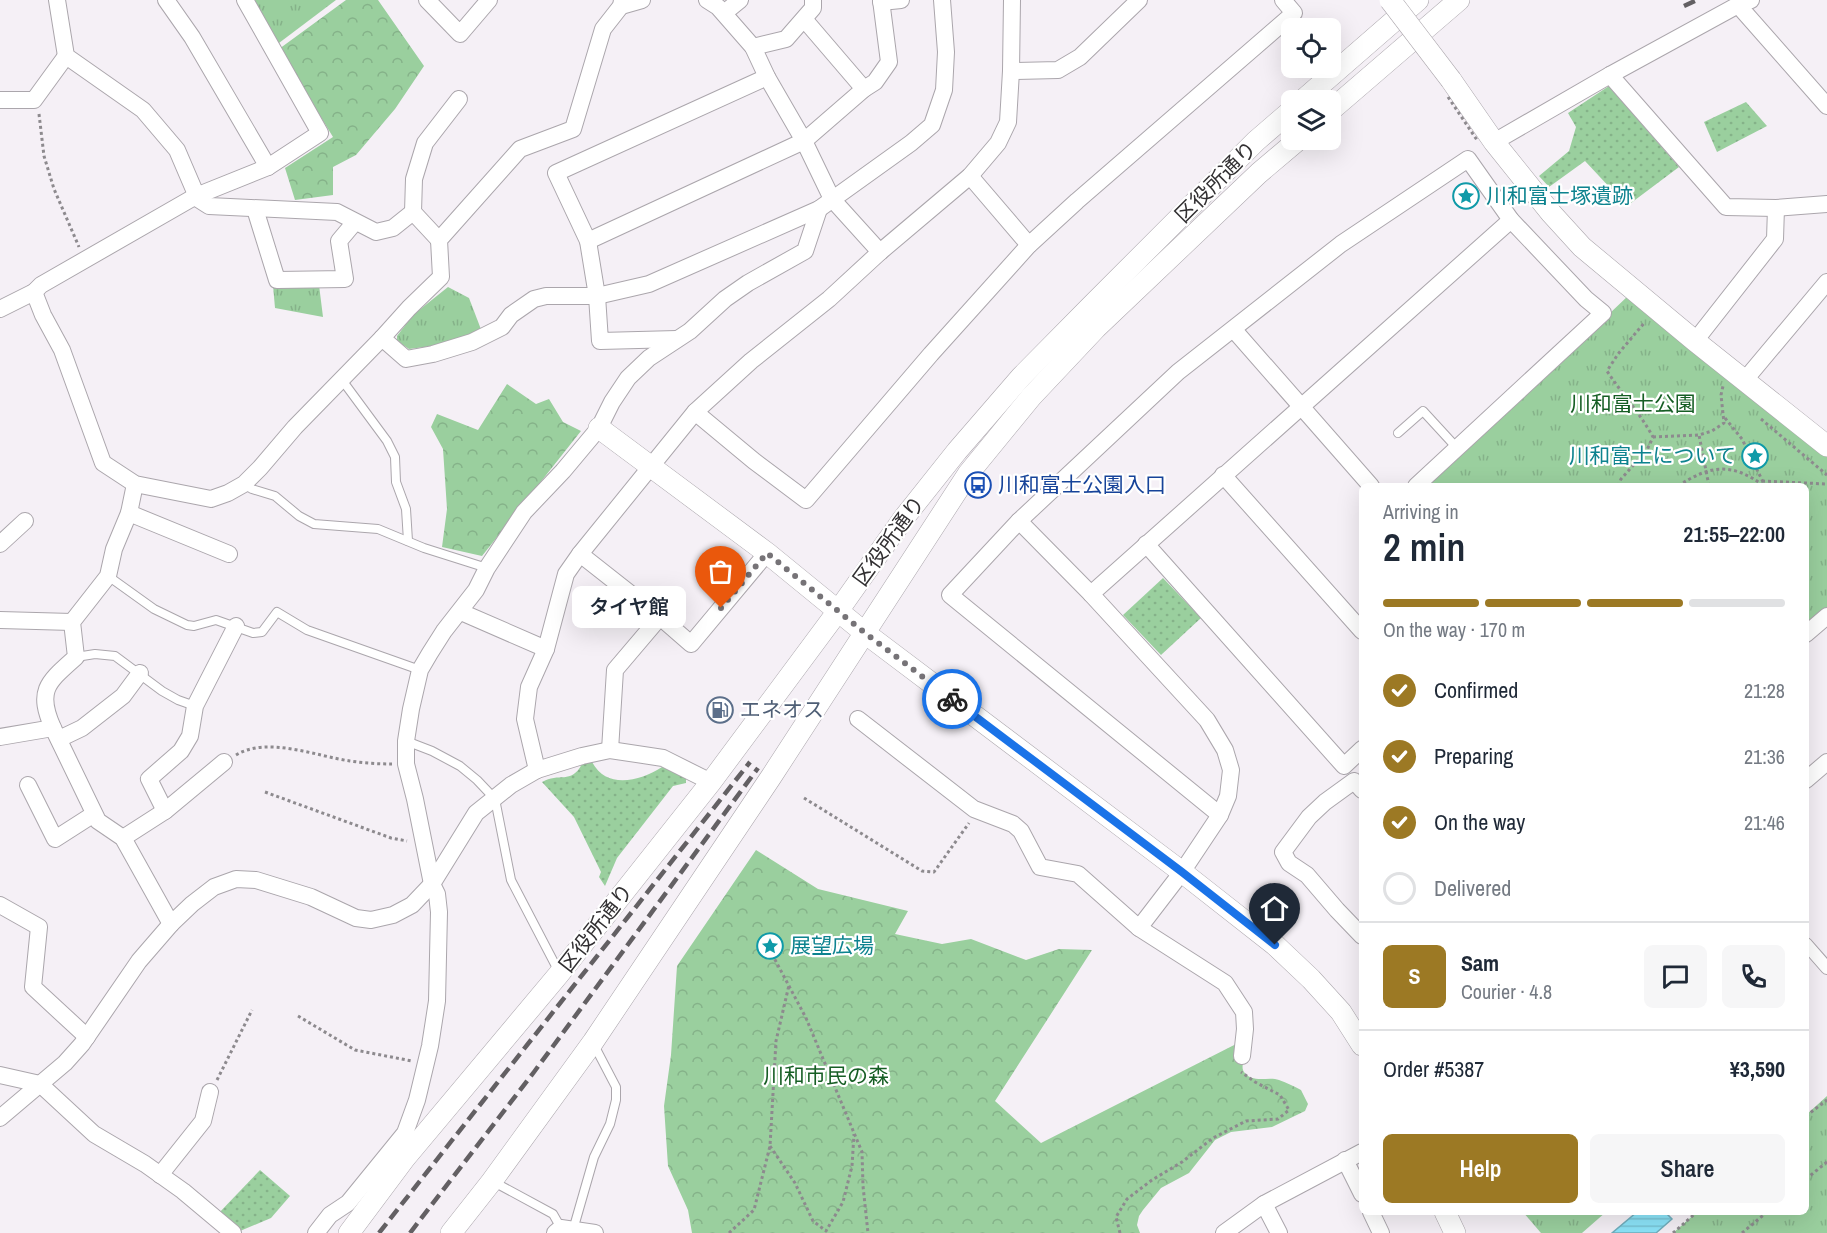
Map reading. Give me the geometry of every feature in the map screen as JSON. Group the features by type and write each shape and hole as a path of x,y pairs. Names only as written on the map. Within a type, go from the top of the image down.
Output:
{"street":[{"path":"57,0 66,56 143,110 177,150 196,196 209,206 337,212 376,232 393,228 413,212"},
{"path":"166,0 192,37 268,167"},
{"path":"0,309 34,292 41,285 196,196 268,167 320,134 245,0"},
{"path":"427,0 460,34 489,0"},
{"path":"439,240 520,149 573,129 603,29 621,3 642,0"},
{"path":"707,0 724,13 753,47 767,78 804,141 825,204 880,252"},
{"path":"724,13 740,0"},
{"path":"753,47 786,39 813,8 813,0"},
{"path":"588,242 804,141 875,82 889,62 881,1 901,0"},
{"path":"382,338 406,359 433,354 472,342 502,327 511,315 534,299 546,296 597,296 650,284 825,204 911,144 932,125 944,90 946,52 942,0"},
{"path":"537,770 525,719 529,687 546,649 566,574 695,412 751,361 829,299 880,252 970,176 998,143 1008,122 1012,0"},
{"path":"1011,71 1058,70 1080,57 1139,0"},
{"path":"695,412 806,500 931,354 1029,245 1294,13 1283,0"},
{"path":"1390,0 1451,80 1494,142 1551,213 1582,247 1695,342 1827,446"},
{"path":"1314,90 1418,0"},
{"path":"1341,102 1459,0"},
{"path":"1494,142 1610,75 1744,3 1827,106"},
{"path":"804,19 864,89"},
{"path":"0,100 34,100 66,56"},
{"path":"1610,75 1726,207 1776,208 1827,204"},
{"path":"677,339 600,341 597,296 588,242 556,173 767,78"},
{"path":"34,292 43,315 62,350 103,463 135,484 211,499 228,493 244,484 260,468 295,427 441,277 439,240 413,212 414,178 425,143 459,99"},
{"name":"区役所通り","path":"349,1233 356,1207 405,1158 560,974 711,782 903,519 957,451 1021,377 1248,149 1281,120"},
{"name":"区役所通り","path":"451,1233 492,1181 593,1042 771,777 969,474 1031,398 1096,328 1286,150"},
{"path":"1220,815 950,595 1019,521 1178,372 1341,244 1468,159 1511,220 1586,299 1604,313 1419,483"},
{"path":"970,176 1029,245"},
{"path":"316,1233 330,1215 356,1207 405,1133 417,1100 430,1046 437,1001 439,912 437,894 432,884 406,764 406,741 420,670 444,631 476,590 487,568 524,512 599,428 628,378 649,358 702,322 725,299 805,251 825,204"},
{"path":"1695,342 1775,239 1776,208"},
{"path":"255,209 277,280 345,279 339,242 355,222"},
{"path":"1091,594 1223,474 1511,220"},
{"path":"1744,381 1827,282"},
{"path":"1234,330 1368,483"},
{"path":"599,428 767,553 865,633 1275,945 1341,1012 1359,1040"},
{"path":"1223,474 1359,628"},
{"path":"135,484 129,513 114,549 108,576 72,622 76,657 52,679 45,693 47,716 94,814 98,821 123,837 171,924"},
{"path":"129,513 229,554"},
{"path":"0,544 25,521"},
{"path":"1019,521 1091,594 1207,720 1225,750 1231,771 1228,796 1220,815 1182,872 1139,928"},
{"path":"1146,544 1344,766 1359,752"},
{"path":"580,554 660,616 691,644 767,553"},
{"path":"461,612 546,649"},
{"path":"1809,631 1827,615"},
{"path":"610,750 615,670 660,616"},
{"path":"0,620 72,622"},
{"path":"165,812 148,779 181,751 190,736 195,706 236,626"},
{"path":"0,737 56,733 82,728 123,696 140,673"},
{"path":"858,719 978,811 1013,824 1021,831 1040,867 1078,874 1139,928 1225,983 1244,1012 1242,1056"},
{"path":"0,1118 65,1063 87,1037 139,961 171,924 214,887 236,879 256,880 319,900 356,918 371,920 393,915 412,904 432,884 476,813 511,785 537,770 610,750 663,758 711,782"},
{"path":"123,837 165,812 224,762"},
{"path":"1809,777 1827,762"},
{"path":"1359,787 1354,781 1325,802 1309,817 1283,852 1289,862 1306,875 1359,933"},
{"path":"28,785 55,839 94,814"},
{"path":"0,905 39,927 33,987 87,1037"},
{"path":"1809,947 1827,968"},
{"path":"0,1075 40,1084 94,1134 145,1164 233,1233"},
{"path":"160,1175 203,1121 210,1092"},
{"path":"1224,1233 1264,1204 1359,1153"},
{"path":"1345,1160 1359,1188"},
{"path":"1264,1204 1279,1233"},
{"path":"1372,1215 1381,1233"},
{"path":"1446,1215 1455,1233"},
{"path":"563,1230 595,1233"}],"lane":[{"path":"342,380 387,441 395,457 396,482 406,509 408,541"},
{"path":"1398,433 1423,411 1457,448"},
{"path":"244,484 274,496 299,516 314,524 378,529 424,548 487,568"},
{"path":"108,576 154,609 187,625 194,626 216,620 254,633 262,632 277,612 307,630 420,670"},
{"path":"76,657 95,654 115,656 162,691 195,706"},
{"path":"406,741 432,751 460,766 495,799 511,880 560,974"},
{"path":"563,1230 610,1124 615,1100 615,1087 593,1042"},
{"path":"492,1181 553,1214 563,1230"}],"path":[{"path":"38,93 44,156 54,189 84,260"},
{"path":"1647,321 1618,354 1607,371 1643,419 1653,437"},
{"path":"1653,437 1699,435 1712,431 1724,423 1721,395 1723,386"},
{"path":"1723,416 1742,440 1762,481 1805,483"},
{"path":"1758,416 1827,475"},
{"path":"1699,435 1708,483"},
{"path":"1619,483 1647,450 1653,437"},
{"path":"1682,483 1693,476 1712,469 1733,470 1754,478 1760,483"},
{"path":"1809,483 1827,484"},
{"path":"224,762 243,751 264,747 350,761 406,764"},
{"path":"265,792 392,838 424,845"},
{"path":"804,798 922,871 933,872 978,811"},
{"path":"772,954 806,1018 862,1152 868,1233"},
{"path":"729,1233 754,1210 770,1146 776,1041 789,985"},
{"path":"210,1092 252,1011"},
{"path":"298,1016 356,1050 425,1063"},
{"path":"1120,1233 1116,1217 1127,1199 1152,1180 1182,1162 1212,1138 1246,1121 1278,1119 1289,1110 1280,1095 1240,1071 1242,1056"},
{"path":"1809,1114 1827,1100"},
{"path":"770,1146 795,1183 813,1221 826,1231 843,1202 852,1166 854,1133"},
{"path":"1809,1177 1827,1162"},
{"path":"1673,1233 1694,1215"},
{"path":"1743,1233 1764,1215"}],"green space":[{"path":"248,0 336,0 275,46"},
{"path":"346,0 378,0 424,66 395,109 356,155 333,167 333,195 295,200 285,168 333,137 279,49"},
{"path":"1609,86 1679,167 1627,206 1585,161 1549,187 1539,176 1569,151 1576,127 1568,113"},
{"path":"1746,102 1767,126 1717,152 1704,122"},
{"path":"273,285 319,285 323,317 275,308"},
{"path":"448,287 469,298 482,332 440,345 409,349 397,341 397,336 413,315"},
{"name":"川和富士公園","path":"1629,295 1827,456 1827,609 1809,625 1809,483 1431,483"},
{"path":"507,384 536,404 549,399 563,422 581,431 482,556 442,547 447,509 443,449 431,427 437,414 478,430"},
{"path":"1163,578 1201,618 1161,655 1123,615"},
{"path":"592,762 598,771 615,780 634,779 662,767 686,778 686,783 673,786 617,858 605,886 599,877 601,872 574,817 542,782 574,774 582,764"},
{"name":"川和市民の森","path":"756,850 818,889 908,911 895,934 942,944 971,939 1026,960 1059,949 1092,950 995,1101 1041,1143 1244,1040 1243,1069 1247,1076 1256,1079 1279,1080 1301,1090 1308,1104 1305,1111 1272,1127 1231,1132 1215,1140 1189,1173 1161,1188 1143,1210 1137,1225 1140,1233 692,1233 688,1210 668,1166 664,1106 671,1055 677,966"},
{"path":"1827,1096 1827,1233 1673,1233 1694,1215 1809,1215 1809,1112"},
{"path":"260,1170 290,1196 271,1218 240,1231 217,1215"},
{"path":"1526,1215 1603,1215 1582,1233 1541,1233"}],"water":[{"path":"1633,1215 1668,1215 1672,1219 1656,1233 1612,1233"}],"railway":[{"path":"1684,6 1697,0"},
{"path":"379,1233 750,762"},
{"path":"410,1233 534,1072 758,768"}],"way so far":[{"path":"721,608 767,553 865,633 952,699"}],"place":[{"name":"川和富士塚遺跡","path":"1466,196"},
{"name":"川和富士について","path":"1755,456"},
{"name":"川和富士公園入口","path":"978,485"},
{"name":"タイヤ館","path":"721,608"},
{"name":"エネオス","path":"720,710"},
{"name":"展望広場","path":"770,946"}],"route":[{"path":"952,699 1275,945"}]}
